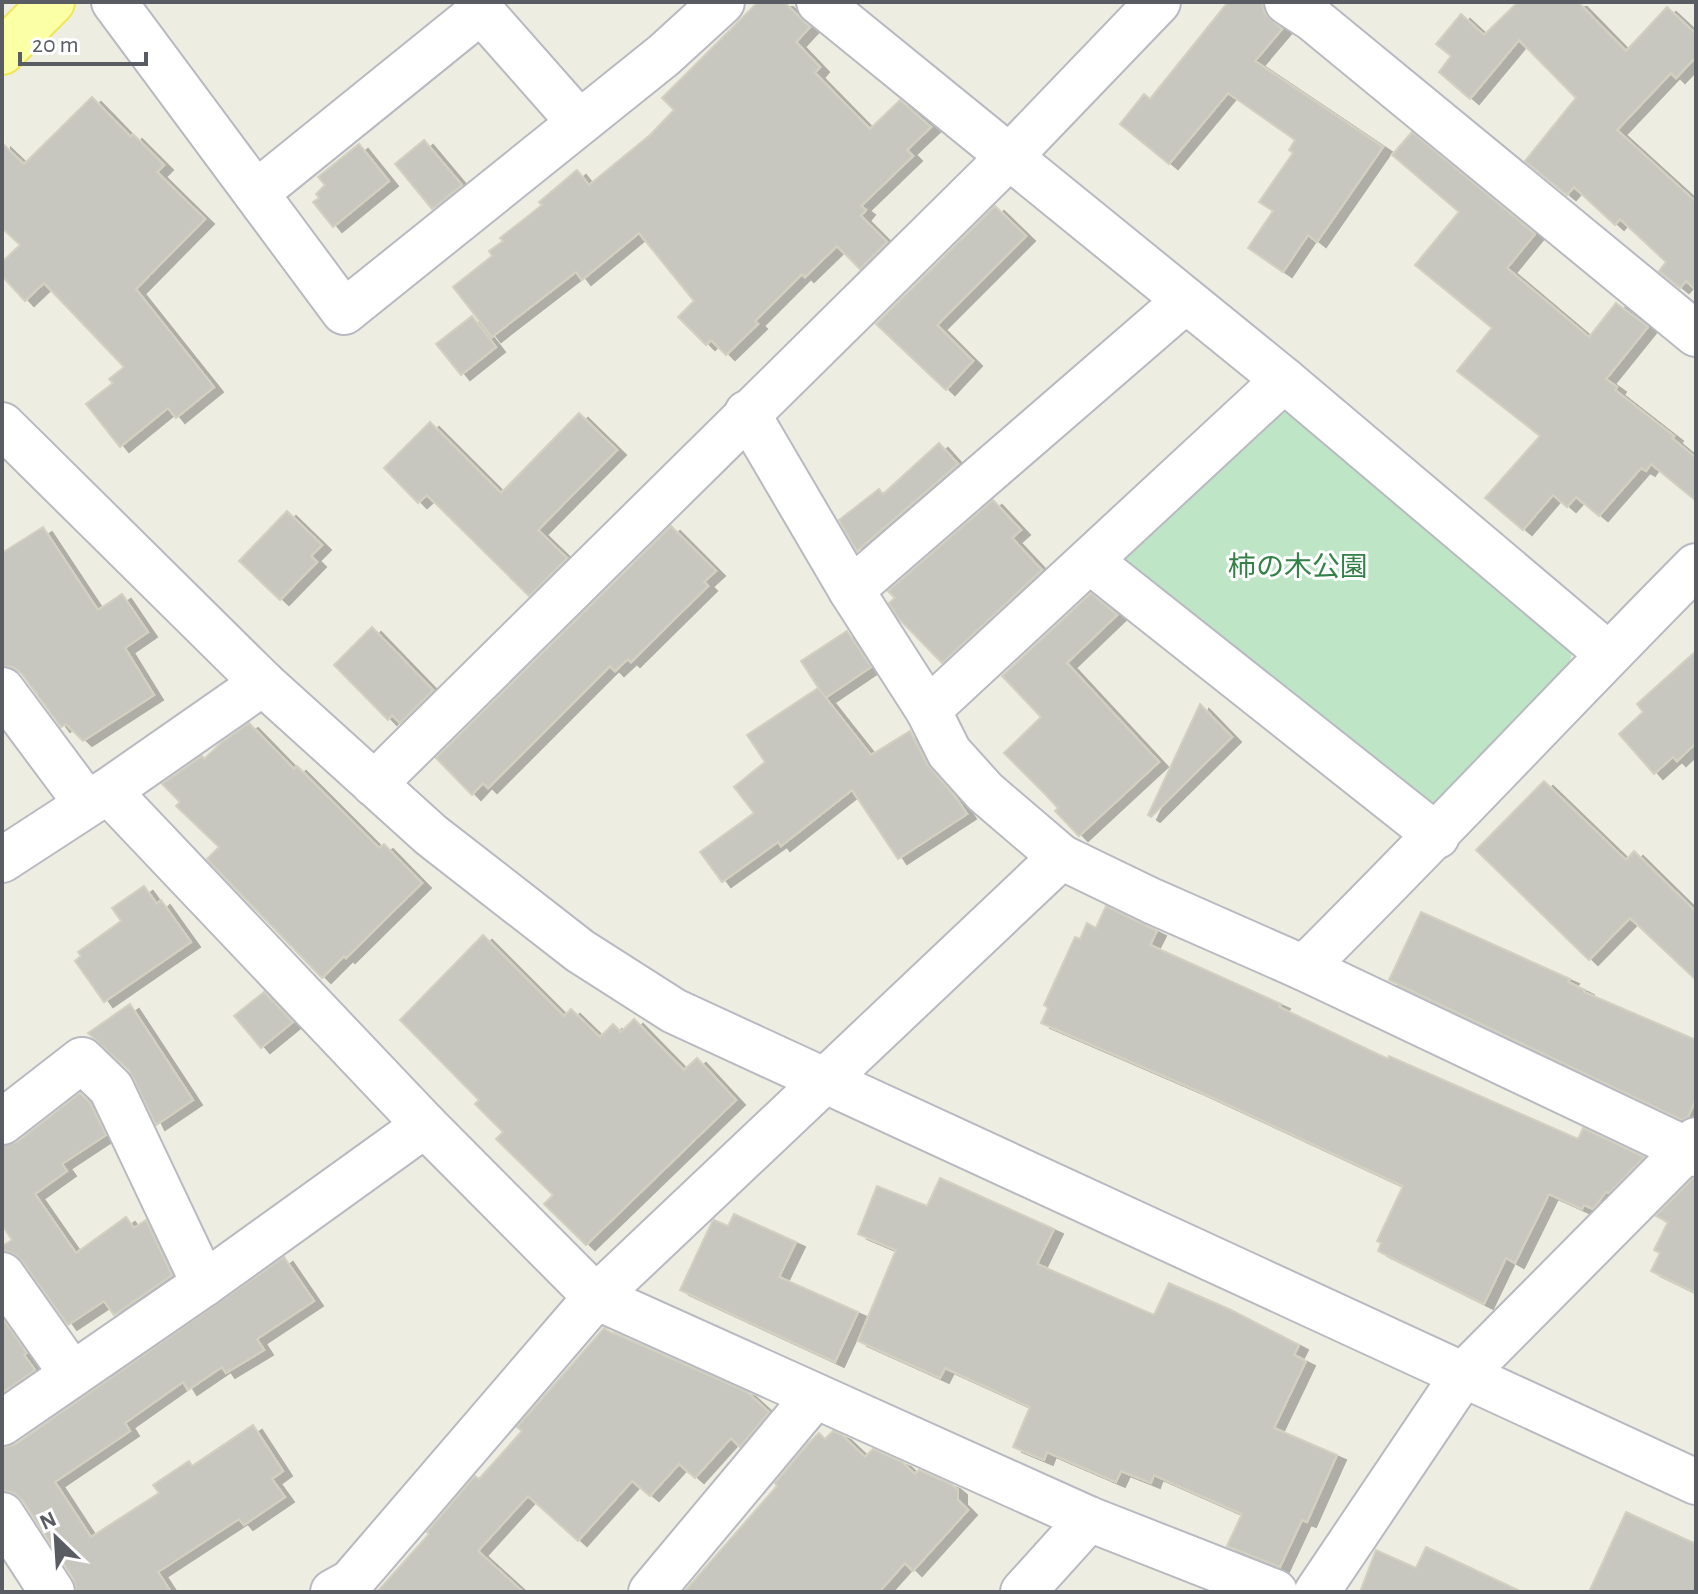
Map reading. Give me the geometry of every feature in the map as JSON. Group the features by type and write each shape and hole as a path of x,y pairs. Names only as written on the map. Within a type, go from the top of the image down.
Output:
{"main road":[{"path":"2,52 52,2"}],"street":[{"path":"114,2 344,312 664,55 722,2"},
{"path":"819,2 1284,380 1608,654"},
{"path":"374,784 1011,155 1158,2"},
{"path":"1287,2 1313,19 1692,322"},
{"path":"256,193 481,11 579,122"},
{"path":"851,590 1185,301"},
{"path":"928,710 1284,380"},
{"path":"747,413 851,590 928,710 949,752 976,782 1061,857 1693,1148 1463,1375 1317,1592"},
{"path":"2,425 263,683 431,835 580,951 674,1011 1696,1482"},
{"path":"1090,561 1437,836"},
{"path":"1304,968 1437,836 1608,654 1696,566"},
{"path":"2,860 98,798 263,683"},
{"path":"2,690 98,798 596,1297 1089,1519 1275,1592"},
{"path":"333,1592 351,1582 596,1297 1061,857"},
{"path":"2,1122 82,1060 111,1088 204,1284"},
{"path":"2,1423 204,1284 425,1125"},
{"path":"2,1275 72,1374"},
{"path":"651,1592 815,1396"},
{"path":"2,1515 52,1592"},
{"path":"1023,1592 1089,1519"}],"green space":[{"name":"柿の木公園","path":"1284,409 1572,649 1570,663 1434,808 1119,562"}],"building":[{"path":"758,2 784,2 810,27 796,42 820,67 815,73 870,129 900,100 931,127 907,150 913,156 861,206 866,210 861,216 887,242 860,269 837,246 805,277 802,274 726,355 711,340 706,345 678,317 694,301 639,233 582,280 576,272 492,337 453,287 492,256 489,251 503,241 500,238 542,205 539,202 577,170 589,185 650,135 674,110 662,98"},
{"path":"1228,2 1262,2 1265,14 1282,29 1255,61 1383,147 1317,242 1308,235 1283,272 1248,248 1273,211 1259,202 1293,153 1289,150 1295,140 1228,93 1169,164 1120,124 1144,94 1150,99"},
{"path":"1518,2 1578,2 1626,51 1667,7 1696,34 1696,57 1676,78 1671,73 1617,130 1696,202 1696,290 1686,281 1680,288 1659,271 1666,262 1620,219 1615,225 1574,187 1567,195 1525,161 1576,98 1519,40 1470,99 1439,72 1451,56 1436,44 1461,14 1484,35"},
{"path":"92,97 164,165 157,172 205,219 136,289 214,387 176,418 168,408 120,447 86,404 113,383 109,379 124,367 44,283 25,301 2,276 2,262 20,245 2,228 2,143 24,164"},
{"path":"1412,132 1535,234 1507,268 1589,337 1616,303 1648,327 1606,379 1696,458 1696,501 1651,464 1646,471 1641,468 1599,516 1576,497 1567,507 1553,495 1523,530 1485,498 1540,436 1457,371 1492,328 1415,265 1459,212 1392,155"},
{"path":"424,140 462,185 432,209 395,164"},
{"path":"359,144 389,181 333,227 313,202 319,198 316,194 325,185 318,177"},
{"path":"995,206 1026,236 937,325 973,361 946,390 876,324"},
{"path":"472,316 496,347 461,375 436,344"},
{"path":"579,413 617,450 538,530 567,558 529,596 427,495 418,503 384,468 430,422 501,493"},
{"path":"939,443 958,464 857,551 839,520 879,489 883,494"},
{"path":"993,500 1021,530 1012,538 1042,570 942,663 898,618 889,603 895,598 888,591"},
{"path":"287,511 322,545 311,556 317,562 280,600 239,561"},
{"path":"671,526 716,571 704,582 708,586 631,662 628,659 615,671 610,666 488,788 483,783 472,795 436,758"},
{"path":"43,527 98,610 122,594 148,632 125,648 154,695 83,741 66,724 61,727 22,674 13,667 2,666 2,553"},
{"path":"1091,593 1117,615 1067,663 1159,762 1079,836 1055,811 1058,808 1004,753 1041,717 1002,676"},
{"path":"372,627 433,690 400,723 392,715 388,720 334,665"},
{"path":"847,631 871,667 825,698 801,661"},
{"path":"1696,651 1696,743 1677,761 1673,757 1654,774 1619,734 1643,712 1637,704"},
{"path":"818,688 871,755 910,731 927,764 967,814 898,859 852,790 781,846 778,842 722,882 700,852 754,813 734,787 765,762 747,735"},
{"path":"1200,704 1232,737 1151,817 1148,815"},
{"path":"249,723 379,848 384,844 422,883 322,978 207,859 219,847 176,806 180,802 162,784 202,756 204,759"},
{"path":"1544,781 1626,860 1634,851 1696,912 1696,980 1630,918 1589,960 1476,850"},
{"path":"144,886 157,904 161,900 191,942 104,1002 75,961 81,956 78,952 121,921 112,908"},
{"path":"1106,906 1157,931 1150,945 1281,1004 1279,1007 1388,1059 1389,1056 1578,1139 1583,1128 1644,1157 1609,1193 1606,1192 1593,1209 1584,1205 1582,1209 1549,1194 1515,1263 1506,1258 1484,1304 1378,1251 1381,1243 1377,1241 1403,1186 1194,1089 1041,1023 1048,1008 1044,1005 1075,937 1080,939 1087,923 1096,928"},
{"path":"1421,912 1570,979 1568,982 1584,992 1696,1040 1696,1099 1688,1117 1682,1120 1389,980"},
{"path":"483,935 564,1016 571,1009 600,1037 613,1024 621,1032 634,1019 684,1070 697,1058 736,1100 586,1245 544,1204 553,1195 496,1139 503,1132 475,1104 479,1100 400,1020"},
{"path":"264,992 293,1022 261,1048 234,1016"},
{"path":"130,1004 193,1100 156,1125 129,1070 88,1033"},
{"path":"80,1093 90,1103 106,1135 62,1164 67,1171 35,1194 76,1253 126,1217 134,1228 146,1220 172,1275 114,1315 104,1301 68,1325 22,1261 13,1253 2,1250 2,1246 12,1240 2,1225 2,1146 17,1142"},
{"path":"940,1178 1054,1229 1037,1264 1154,1315 1169,1283 1299,1345 1294,1355 1306,1361 1274,1428 1337,1455 1307,1522 1302,1520 1280,1567 1227,1546 1242,1514 1154,1475 1151,1483 1121,1471 1116,1482 1047,1452 1044,1460 1013,1447 1030,1407 945,1368 940,1378 858,1341 896,1250 858,1234 877,1186 927,1206"},
{"path":"1693,1178 1696,1179 1696,1293 1651,1271 1660,1253 1654,1250 1668,1222 1656,1216"},
{"path":"734,1214 796,1242 779,1277 858,1312 835,1362 680,1290 712,1222 714,1220 728,1226"},
{"path":"284,1257 314,1301 257,1339 264,1350 226,1373 222,1367 188,1390 183,1382 125,1423 130,1431 55,1482 91,1537 159,1493 153,1485 189,1461 192,1466 253,1425 283,1471 272,1479 285,1497 244,1525 239,1519 158,1572 171,1592 77,1592 73,1578 23,1501 14,1493 2,1490 2,1448 16,1444"},
{"path":"2,1318 35,1370 2,1393"},
{"path":"604,1328 747,1392 769,1412 740,1447 731,1438 695,1478 679,1464 650,1496 632,1481 578,1541 528,1496 478,1551 523,1592 377,1592 475,1476 479,1479 522,1431 517,1427"},
{"path":"833,1431 842,1435 865,1457 873,1449 902,1462 915,1474 919,1470 951,1484 958,1490 958,1500 968,1510 913,1571 905,1563 879,1592 684,1592 777,1486 775,1483 807,1445 819,1433 825,1439"},
{"path":"1626,1512 1696,1544 1696,1592 1589,1592"},
{"path":"1426,1547 1522,1592 1360,1592 1376,1550 1416,1568"}]}
